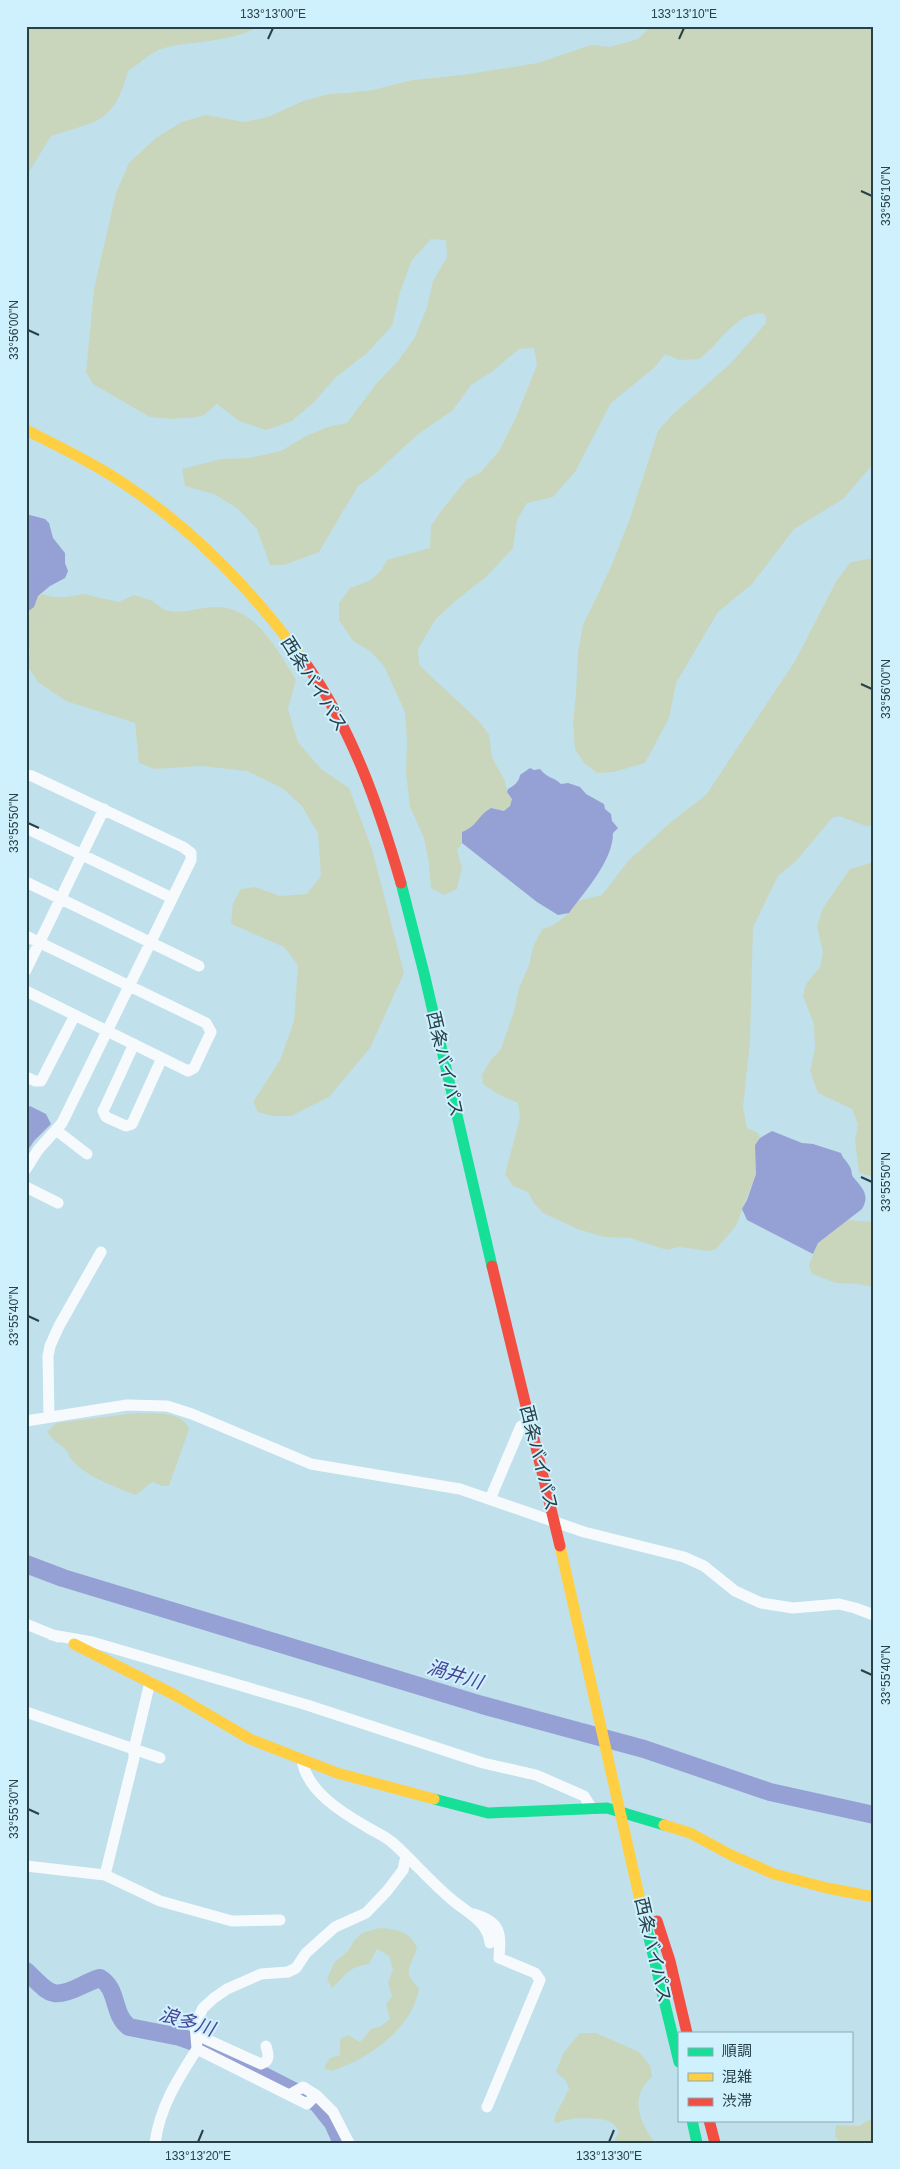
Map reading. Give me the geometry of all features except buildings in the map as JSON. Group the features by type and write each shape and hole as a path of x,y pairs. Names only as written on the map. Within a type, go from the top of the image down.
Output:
{"main road":[{"name":"西条バイパス","path":"26,430 75,454 113,477 176,522 212,554 263,608 290,642 336,714 361,764 377,806 404,892 509,1340 555,1522 678,2058"},
{"path":"74,1644 150,1682 244,1736 302,1760 374,1784 488,1813 592,1808 622,1811 690,1833 738,1859 774,1874 827,1888 874,1897"},
{"name":"西条バイパス","path":"628,1839 670,1961 687,2032"},
{"path":"692,2122 697,2143"},
{"path":"710,2122 715,2143"}],"street":[{"path":"26,775 104,809 184,847 191,853 191,860 62,1123 38,1150 26,1169"},
{"path":"26,970 104,809"},
{"path":"26,828 172,898"},
{"path":"26,882 199,966"},
{"path":"26,936 206,1023 211,1029 194,1068 188,1071 26,991"},
{"path":"26,1077 35,1081 42,1081 74,1015"},
{"path":"134,1044 103,1111 106,1117 126,1126 132,1124 162,1058"},
{"path":"56,1130 87,1154"},
{"path":"26,1187 58,1203"},
{"path":"49,1417 48,1356 50,1346 59,1326 101,1252"},
{"path":"26,1421 127,1405 168,1406 192,1414 311,1464 452,1487 490,1498 555,1522 625,1543 684,1557 704,1566 735,1591 766,1604 793,1608 839,1604 874,1615"},
{"path":"490,1498 521,1426 531,1423"},
{"path":"26,1624 74,1644"},
{"path":"52,1635 92,1642 307,1705 483,1763 536,1775 584,1796 592,1808"},
{"path":"105,1876 134,1758 134,1749 150,1682"},
{"path":"26,1712 160,1758"},
{"path":"302,1760 307,1776 314,1787 341,1811 391,1842 448,1897 472,1914 487,1930 490,1943"},
{"path":"155,2143 158,2123 170,2091 197,2042 195,2024 203,2008 227,1989 261,1974 288,1972 296,1968 306,1953 335,1927 366,1913 387,1892 404,1870 406,1856"},
{"path":"26,1866 105,1876 160,1901 232,1921 280,1920"},
{"path":"472,1914 492,1922 498,1929 500,1937 499,1958 535,1973 540,1980 487,2108"},
{"path":"197,2042 262,2064 265,2063 269,2056 266,2046"},
{"path":"197,2042 293,2092 307,2104 313,2098 333,2112 348,2143"}],"green space":[{"path":"26,26 259,26 225,38 164,48 150,55 128,71 117,101 102,117 92,123 51,136 26,177"},
{"path":"651,26 874,26 874,463 843,499 794,529 752,584 718,612 676,683 669,718 645,763 614,772 597,773 584,763 575,749 573,723 578,652 583,625 611,567 630,518 658,431 672,415 731,363 766,323 766,316 762,313 743,318 699,359 680,360 665,354 655,367 611,403 575,472 553,497 527,503 517,520 513,548 487,576 435,620 418,649 419,665 479,721 489,735 492,757 505,781 507,792 512,799 510,806 504,811 491,808 474,825 462,832 462,843 457,850 462,868 457,889 444,895 431,888 424,838 410,807 406,772 407,741 405,712 384,666 370,651 353,641 339,620 339,603 350,588 369,581 380,572 387,560 430,548 431,526 441,511 467,479 480,473 499,451 517,415 537,365 534,348 519,349 493,371 471,385 453,410 417,435 376,473 358,486 319,552 284,565 270,565 257,529 237,508 214,494 185,486 182,469 222,459 249,458 281,451 306,436 331,426 347,423 376,384 398,361 415,337 427,307 433,281 447,257 446,240 431,239 412,260 400,292 392,326 367,353 335,378 314,402 292,421 266,430 239,421 217,404 204,415 197,417 171,419 150,417 93,384 86,372 94,289 116,193 129,163 157,137 182,122 206,115 244,122 268,117 303,101 329,94 373,90 413,80 462,75 538,63 591,45 610,47 638,39"},
{"path":"874,558 874,826 866,826 839,816 832,818 796,861 778,876 753,927 750,1042 743,1107 747,1128 758,1133 760,1138 755,1145 756,1174 736,1226 716,1249 709,1251 679,1247 667,1250 630,1238 605,1237 580,1230 543,1213 533,1202 528,1192 513,1186 505,1174 520,1118 518,1103 498,1094 483,1084 482,1075 490,1061 501,1049 514,1011 519,988 529,965 533,947 542,929 558,922 567,915 578,901 602,895 628,861 671,822 706,795 795,661 837,580 851,562"},
{"path":"43,594 53,597 67,597 84,594 119,602 134,595 153,601 164,609 172,611 215,607 229,609 242,614 264,632 296,680 288,709 298,742 321,769 349,788 372,849 404,973 370,1048 329,1097 291,1116 272,1116 258,1112 253,1102 280,1060 294,1021 298,965 284,947 231,924 233,903 241,889 255,887 280,896 307,894 321,876 318,833 301,805 282,788 247,771 201,766 155,769 139,763 135,723 66,701 38,682 27,665 30,651 26,645 26,613 38,596"},
{"path":"874,862 874,1177 859,1173 855,1141 858,1124 852,1109 818,1093 810,1071 815,1049 814,1024 803,996 806,984 820,967 823,953 817,926 823,908 850,869"},
{"path":"848,1220 874,1222 874,1287 836,1283 812,1274 809,1265 818,1243"},
{"path":"136,1413 158,1413 174,1416 185,1423 189,1429 169,1486 162,1486 153,1482 135,1495 111,1485 79,1467 71,1459 67,1451 47,1432 56,1423"},
{"path":"379,1928 391,1929 407,1934 417,1948 409,1969 410,1977 419,1988 415,2003 408,2016 387,2040 360,2059 331,2071 324,2068 330,2058 340,2055 340,2039 348,2035 360,2042 371,2029 381,2026 390,2019 386,2004 392,1996 388,1983 393,1969 389,1956 377,1949 369,1964 351,1970 332,1988 327,1979 334,1963 348,1951 362,1933"},
{"path":"580,2033 596,2033 639,2052 650,2065 652,2077 641,2093 639,2109 649,2135 655,2143 608,2143 614,2142 619,2132 613,2124 604,2120 582,2118 558,2123 554,2122 555,2116 569,2089 566,2081 556,2072 564,2052"},
{"path":"874,2117 874,2143 841,2143 835,2137 836,2125 859,2126"}],"water":[{"path":"26,514 45,519 49,523 53,538 65,553 65,563 68,571 65,578 50,586 38,596 34,607 26,613"},
{"path":"530,768 534,770 540,769 561,784 568,783 580,787 586,794 604,804 605,809 611,814 612,821 618,828 613,833 612,844 603,865 569,913 558,915 537,902 462,843 462,832 472,827 486,811 491,808 504,811 510,806 512,799 507,792 508,789 516,784 520,775"},
{"path":"30,1106 46,1114 51,1124 34,1141 26,1153 26,1109"},
{"path":"772,1131 802,1143 813,1144 841,1153 851,1168 853,1177 864,1192 865,1200 862,1209 818,1243 813,1254 747,1220 742,1209 756,1174 755,1145 760,1138"}],"waterway":[{"name":"渦井川","path":"26,1564 63,1578 482,1705 644,1749 770,1792 874,1815"},
{"name":"浪多川","path":"26,1971 45,1989 56,1993 71,1991 100,1978 110,1989 120,2016 129,2027 180,2037 205,2046 317,2103 333,2123 342,2143"}],"traffic: fast":[{"path":"401,883 424,973 492,1266"},
{"path":"434,1799 488,1813 607,1808 664,1825"},
{"path":"642,1909 678,2058"},
{"path":"692,2122 697,2143"}],"traffic: slow":[{"path":"26,430 109,474 173,520 222,564 266,612 306,664"},
{"path":"560,1546 642,1909"},
{"path":"74,1644 175,1695 250,1739 337,1773 434,1799"},
{"path":"664,1825 690,1833 731,1855 774,1874 827,1888 874,1897"}],"traffic: jam":[{"path":"306,664 337,715 362,769 401,883"},
{"path":"492,1266 560,1546"},
{"path":"657,1921 670,1961 687,2032"},
{"path":"710,2122 715,2143"}]}
